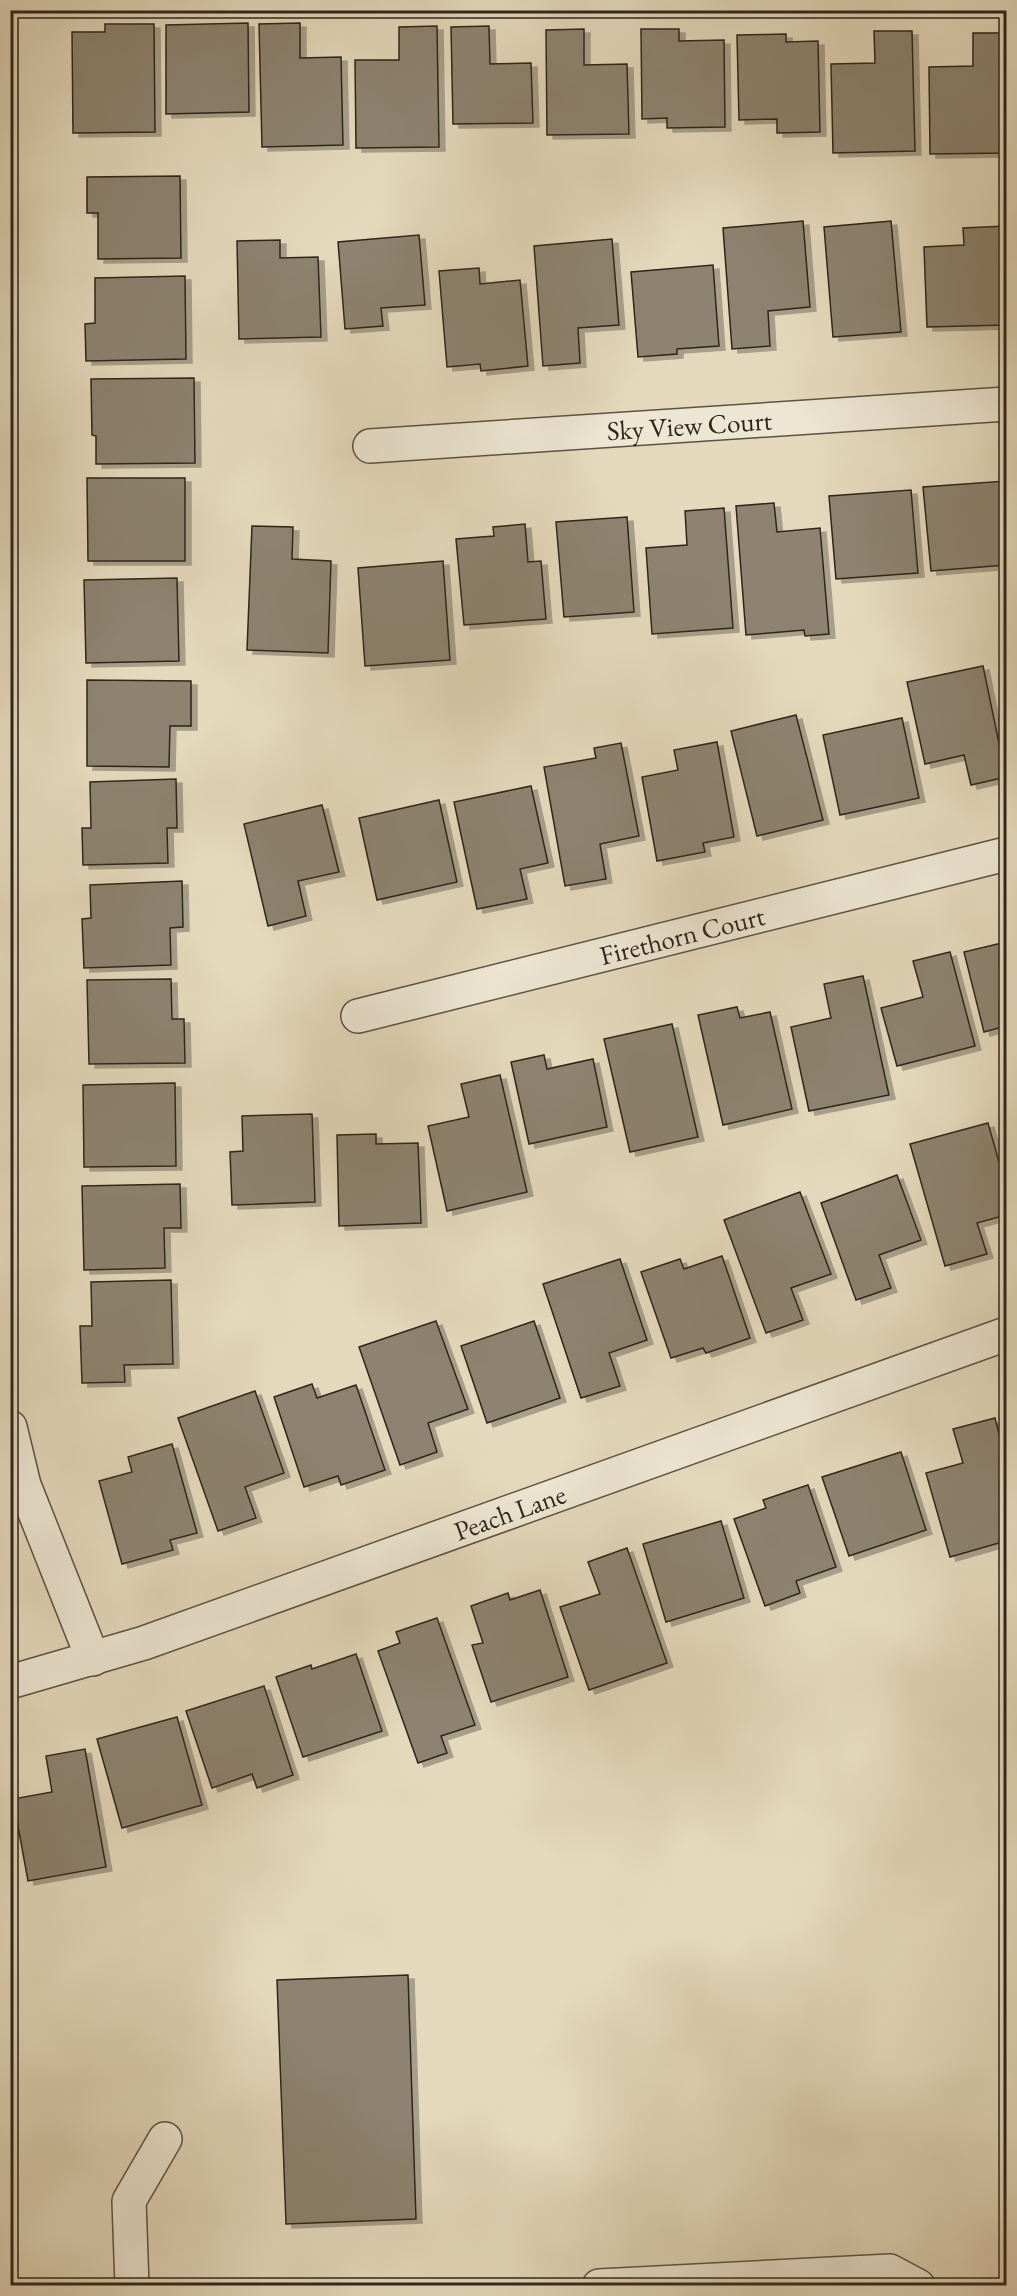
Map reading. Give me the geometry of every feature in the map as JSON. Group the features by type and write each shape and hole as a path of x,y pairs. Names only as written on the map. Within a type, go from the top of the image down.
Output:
{"street":[{"name":"Sky View Court","path":"370,446 1006,404"},
{"name":"Firethorn Court","path":"358,1016 1006,854"},
{"name":"Peach Lane","path":"10,1682 144,1643 1006,1334"},
{"path":"10,1427 24,1485 93,1659"},
{"path":"132,2286 129,2201 165,2139"},
{"path":"599,2286 890,2271 918,2286"}],"building":[{"path":"248,23 249,112 166,114 166,25"},
{"path":"300,23 300,58 341,57 343,145 262,147 259,24"},
{"path":"105,24 154,24 155,132 73,133 72,32 105,32"},
{"path":"437,26 439,147 356,148 355,60 399,60 399,27"},
{"path":"489,26 490,64 531,63 533,123 453,124 451,27"},
{"path":"584,29 584,65 627,64 629,134 547,135 546,30"},
{"path":"641,29 679,29 679,41 724,40 725,127 667,128 667,118 642,119"},
{"path":"874,31 912,31 915,151 833,153 831,64 875,63"},
{"path":"973,33 1006,33 1006,153 930,154 929,67 973,66"},
{"path":"786,34 786,42 818,41 820,132 777,133 777,119 739,120 737,35"},
{"path":"180,176 181,258 98,259 98,213 87,213 87,177"},
{"path":"803,221 810,307 768,311 770,346 732,349 723,228"},
{"path":"891,221 901,332 833,337 824,227"},
{"path":"1006,226 1006,325 927,327 924,247 964,245 963,228"},
{"path":"419,235 425,305 381,308 383,326 345,329 338,242"},
{"path":"612,239 619,325 578,328 580,363 543,366 534,246"},
{"path":"280,240 280,258 318,257 321,337 239,339 237,241"},
{"path":"713,265 719,346 677,349 677,354 638,357 631,272"},
{"path":"479,268 480,284 520,280 528,366 481,371 480,364 447,367 439,271"},
{"path":"185,276 186,359 86,361 85,324 95,323 95,278"},
{"path":"194,378 195,463 96,464 96,436 92,435 91,379"},
{"path":"87,478 185,478 185,561 88,561"},
{"path":"1006,481 1006,565 931,571 923,487"},
{"path":"911,490 918,573 836,579 829,496"},
{"path":"774,503 777,532 820,528 829,634 805,636 804,630 746,635 736,506"},
{"path":"724,508 733,628 652,634 646,548 687,545 685,511"},
{"path":"627,517 634,612 564,617 556,522"},
{"path":"525,524 528,562 541,561 546,619 464,625 456,539 494,536 493,527"},
{"path":"252,526 293,527 292,559 331,561 328,653 247,650"},
{"path":"443,561 450,660 365,666 358,568"},
{"path":"177,578 179,661 86,663 84,580"},
{"path":"983,666 1006,777 971,785 964,755 925,764 907,682"},
{"path":"87,680 191,681 191,726 170,726 169,767 87,766"},
{"path":"796,715 823,820 757,836 731,731"},
{"path":"902,718 919,798 840,815 823,735"},
{"path":"717,742 734,837 703,843 705,852 657,861 642,777 678,770 674,750"},
{"path":"621,743 639,836 600,844 606,879 565,886 544,767 596,758 594,748"},
{"path":"176,779 177,828 167,828 168,863 83,865 82,828 91,828 90,782"},
{"path":"531,786 548,863 520,869 527,899 477,909 454,802"},
{"path":"439,800 457,882 377,900 359,818"},
{"path":"322,805 339,872 298,881 306,916 268,926 244,824"},
{"path":"182,881 183,927 170,928 171,965 84,968 82,919 91,918 90,885"},
{"path":"1006,942 1006,1026 984,1032 964,952"},
{"path":"950,952 975,1046 897,1066 881,1008 923,997 913,961"},
{"path":"863,976 889,1095 809,1111 791,1027 831,1018 824,984"},
{"path":"171,979 172,1019 184,1019 185,1063 89,1064 87,980"},
{"path":"737,1007 740,1018 770,1012 792,1109 723,1125 698,1015"},
{"path":"672,1024 698,1137 630,1152 604,1039"},
{"path":"544,1055 547,1069 593,1059 607,1127 529,1144 511,1062"},
{"path":"500,1075 527,1192 447,1211 428,1126 469,1117 461,1084"},
{"path":"175,1083 176,1166 84,1167 83,1085"},
{"path":"312,1114 315,1202 232,1205 230,1152 243,1151 242,1116"},
{"path":"988,1123 1006,1187 1006,1215 977,1223 987,1254 945,1266 910,1144"},
{"path":"376,1134 376,1144 418,1143 421,1223 339,1226 337,1135"},
{"path":"897,1175 921,1240 879,1255 891,1288 856,1300 821,1203"},
{"path":"180,1184 181,1228 164,1228 165,1268 84,1270 82,1186"},
{"path":"800,1192 831,1274 791,1288 803,1320 766,1333 724,1220"},
{"path":"722,1256 750,1338 706,1353 703,1348 671,1358 641,1272 680,1259 684,1269"},
{"path":"620,1259 647,1340 609,1353 620,1386 581,1398 543,1284"},
{"path":"171,1280 173,1364 124,1365 125,1382 82,1383 80,1326 92,1326 91,1282"},
{"path":"436,1321 468,1409 428,1423 437,1452 400,1465 359,1347"},
{"path":"534,1321 560,1398 487,1423 461,1346"},
{"path":"312,1384 317,1398 356,1385 385,1470 341,1485 338,1476 304,1487 274,1397"},
{"path":"255,1391 284,1473 245,1487 256,1518 218,1531 178,1418"},
{"path":"995,1418 1006,1460 1006,1541 950,1557 926,1473 963,1463 953,1429"},
{"path":"172,1444 197,1533 170,1540 173,1550 122,1564 99,1481 132,1472 128,1457"},
{"path":"901,1452 926,1530 849,1556 822,1477"},
{"path":"808,1485 836,1567 796,1581 800,1593 765,1606 734,1519 766,1508 763,1500"},
{"path":"721,1521 744,1598 666,1622 643,1544"},
{"path":"627,1548 667,1663 589,1690 560,1607 600,1594 588,1562"},
{"path":"540,1590 568,1677 491,1702 472,1645 483,1643 471,1606 508,1593 510,1600"},
{"path":"437,1618 475,1725 441,1736 447,1753 418,1763 378,1651 400,1643 396,1632"},
{"path":"356,1654 382,1731 303,1757 276,1677 311,1665 312,1669"},
{"path":"264,1686 293,1775 257,1788 252,1774 212,1788 186,1711"},
{"path":"177,1717 202,1805 122,1828 97,1739"},
{"path":"85,1749 106,1867 28,1881 13,1799 52,1792 46,1756"},
{"path":"408,1975 416,2219 286,2224 277,1980"}]}
